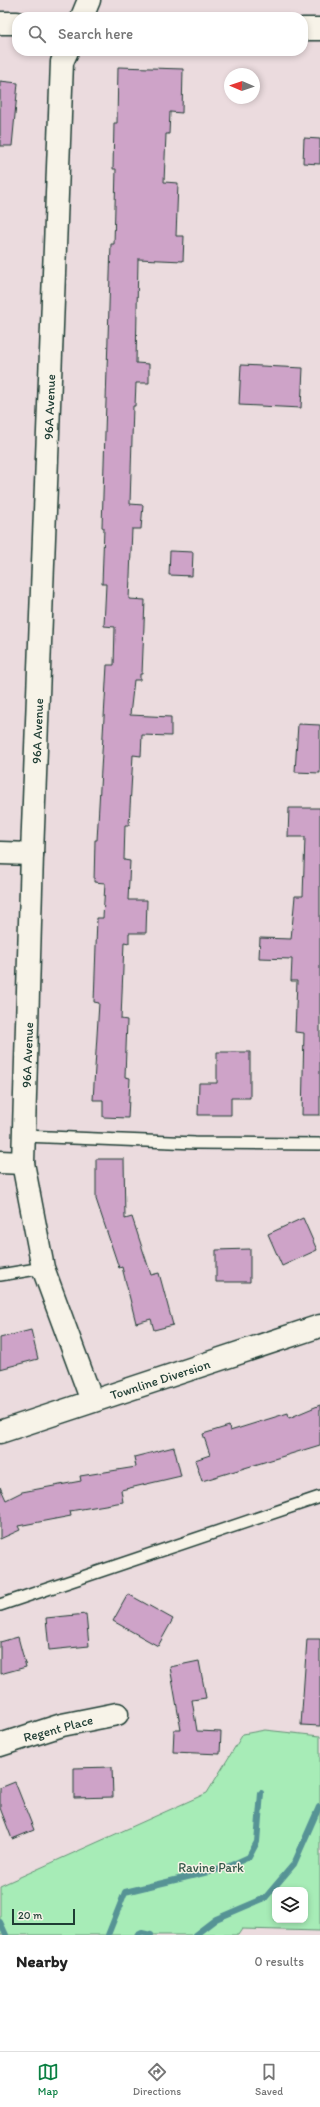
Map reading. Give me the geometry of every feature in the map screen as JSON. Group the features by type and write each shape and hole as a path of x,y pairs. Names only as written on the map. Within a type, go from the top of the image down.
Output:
{"street":[{"path":"84,12 89,0"},
{"path":"0,23 12,23"},
{"path":"308,29 320,29"},
{"name":"96A Avenue","path":"65,56 62,62 32,854 23,1163 43,1268 92,1401"},
{"path":"0,853 32,854"},
{"path":"0,1162 23,1163"},
{"name":"Townline Diversion","path":"0,1432 320,1326"},
{"name":"Regent Place","path":"0,1745 62,1725 117,1714"}],"lane":[{"path":"24,1136 195,1143 320,1144"},
{"path":"0,1275 43,1268"},
{"path":"0,1605 320,1497"}],"green space":[{"name":"Ravine Park","path":"265,1730 320,1736 320,1931 242,1929 238,1935 0,1935 0,1886 207,1793 243,1734"}],"building":[{"path":"118,67 183,69 182,113 170,112 169,134 166,134 164,182 178,183 176,236 184,236 183,261 138,259 136,363 149,364 149,383 136,383 135,406 133,406 130,504 143,505 141,529 132,529 129,599 145,600 142,674 140,674 140,680 134,680 130,715 171,717 171,736 142,735 141,756 133,755 129,825 125,825 124,860 130,861 128,900 147,900 146,933 129,933 129,943 124,942 121,1019 127,1020 125,1077 130,1078 128,1118 103,1117 103,1100 93,1100 99,1003 94,1002 97,918 103,918 105,883 94,882 95,840 97,840 107,665 114,665 115,627 104,626 106,584 102,584 104,528 102,527 111,244 114,244 116,169 113,169 114,123 117,123"},
{"path":"0,81 18,83 12,146 0,146"},
{"path":"304,138 320,139 320,164 303,163"},
{"path":"241,365 303,368 301,408 239,405"},
{"path":"170,551 193,552 192,576 169,575"},
{"path":"298,724 320,725 320,773 295,772"},
{"path":"289,808 320,808 320,1115 302,1115 304,1033 295,1032 297,981 291,981 292,959 259,958 260,938 291,939 295,896 303,896 305,837 288,837"},
{"path":"217,1052 250,1052 250,1098 231,1098 231,1115 198,1115 199,1083 217,1083"},
{"path":"96,1159 124,1159 125,1219 132,1217 151,1275 159,1273 173,1325 154,1330 151,1319 136,1323 122,1267 119,1268 96,1199"},
{"path":"303,1218 317,1250 282,1266 268,1234"},
{"path":"250,1249 250,1282 216,1282 216,1250"},
{"path":"31,1330 38,1359 0,1369 0,1338"},
{"path":"320,1405 320,1445 202,1481 195,1460 210,1455 203,1434 229,1426 230,1431 288,1413 289,1418"},
{"path":"174,1447 181,1476 121,1490 123,1502 70,1511 71,1516 18,1526 20,1530 0,1539 0,1487 6,1500 22,1492 81,1481 80,1476 136,1467 134,1457"},
{"path":"128,1594 173,1619 158,1646 113,1621"},
{"path":"86,1614 89,1646 49,1650 46,1618"},
{"path":"18,1637 26,1667 0,1674 0,1642"},
{"path":"307,1639 320,1639 320,1726 301,1725"},
{"path":"199,1661 206,1698 192,1700 197,1731 221,1732 220,1754 173,1752 174,1730 181,1730 170,1667"},
{"path":"112,1767 113,1797 74,1798 74,1768"},
{"path":"15,1782 34,1830 12,1839 0,1808 0,1788"}],"waterway":[{"path":"108,1935 125,1892 225,1868 249,1857 257,1842 261,1793"},
{"path":"195,1935 216,1919 265,1898 294,1864 319,1807"},
{"path":"0,1922 6,1935"},
{"path":"138,1935 142,1933 151,1935"}]}
